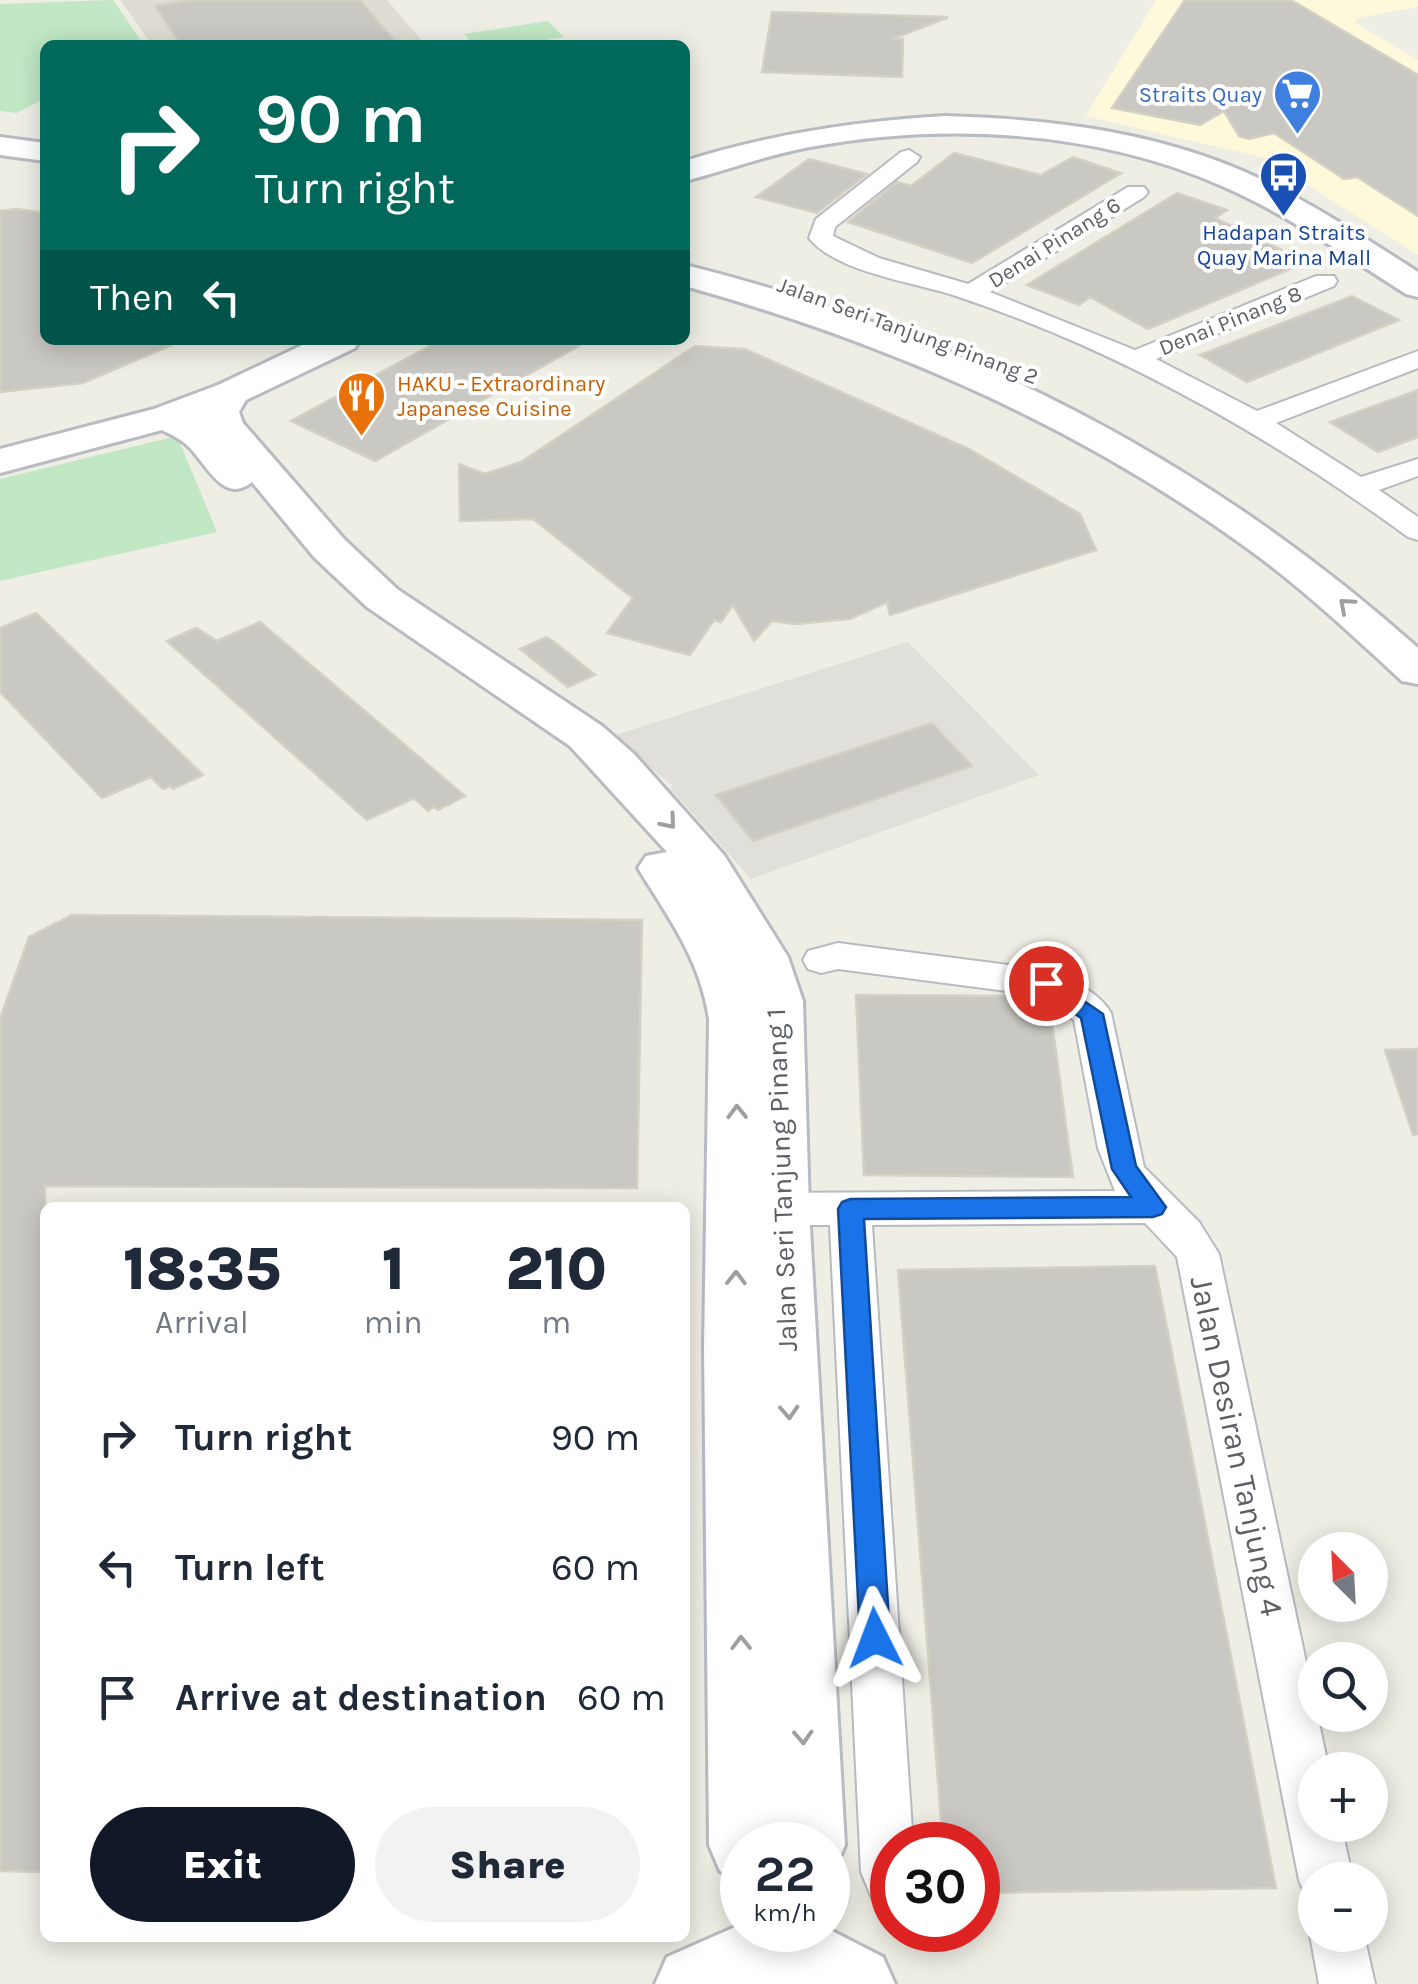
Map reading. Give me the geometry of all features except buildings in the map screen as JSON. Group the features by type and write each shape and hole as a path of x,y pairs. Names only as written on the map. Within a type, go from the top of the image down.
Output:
{"street":[{"path":"690,152 724,140 789,126 880,118 983,116 1073,126 1148,139 1226,161 1310,201 1418,266"},
{"path":"690,169 759,147 835,133 936,127 1058,134 1152,152 1228,177 1300,214 1418,287"},
{"path":"0,146 40,151"},
{"path":"910,157 824,224 821,238 845,252 972,293 1135,359 1253,422 1418,530"},
{"path":"0,160 40,165"},
{"name":"Denai Pinang 6","path":"972,293 1136,192"},
{"name":"Jalan Seri Tanjung Pinang 2","path":"690,259 840,300 956,343 1085,400 1256,502 1318,546 1418,628"},
{"name":"Jalan Seri Tanjung Pinang 2","path":"690,276 810,310 1019,392 1070,419 1159,470 1324,586 1418,671"},
{"name":"Denai Pinang 8","path":"1135,359 1326,281"},
{"path":"0,461 167,403 277,345"},
{"path":"0,439 243,387 331,345"},
{"path":"1253,422 1418,359"},
{"name":"Jalan Seri Tanjung Pinang 1","path":"243,387 220,412 225,426 328,548 382,598 484,680 620,815 673,880 723,967 734,996 759,1209 806,1822"},
{"name":"Jalan Seri Tanjung Pinang 1","path":"167,403 201,436 265,516 354,609 484,680"},
{"path":"1359,488 1418,467"},
{"name":"Jalan Desiran Tanjung 4","path":"821,960 838,956 1046,983 1086,1006 1092,1014 1124,1169 1153,1207 1191,1240 1198,1254 1322,1862"},
{"path":"759,1209 1153,1207"},
{"name":"Jalan Seri Tanjung Pinang 1","path":"745,1822 734,1347 759,1209"},
{"path":"850,1209 885,1822"},
{"path":"1340,1952 1347,1984"}],"shaded area":[{"path":"120,0 387,0 422,40 148,40"},
{"name":"Straits Quay","path":"1156,0 1418,0 1418,7 1357,18 1355,23 1418,60 1418,255 1265,158 1086,116"},
{"path":"908,642 1039,775 751,879 670,788 673,786 612,736"}],"green space":[{"path":"113,0 141,40 40,40 40,101 17,113 0,111 0,4"},
{"path":"548,21 564,37 469,40 464,34"},
{"path":"177,436 217,532 0,581 0,479"}],"place":[{"name":"Straits Quay","path":"1297,136"},
{"name":"Hadapan Straits Quay Marina Mall","path":"1284,218"},
{"name":"HAKU - Extraordinary Japanese Cuisine","path":"362,438"}],"route":[{"path":"875,1638 850,1209 1153,1207 1124,1169 1092,1014 1086,1006 1046,983"}]}
